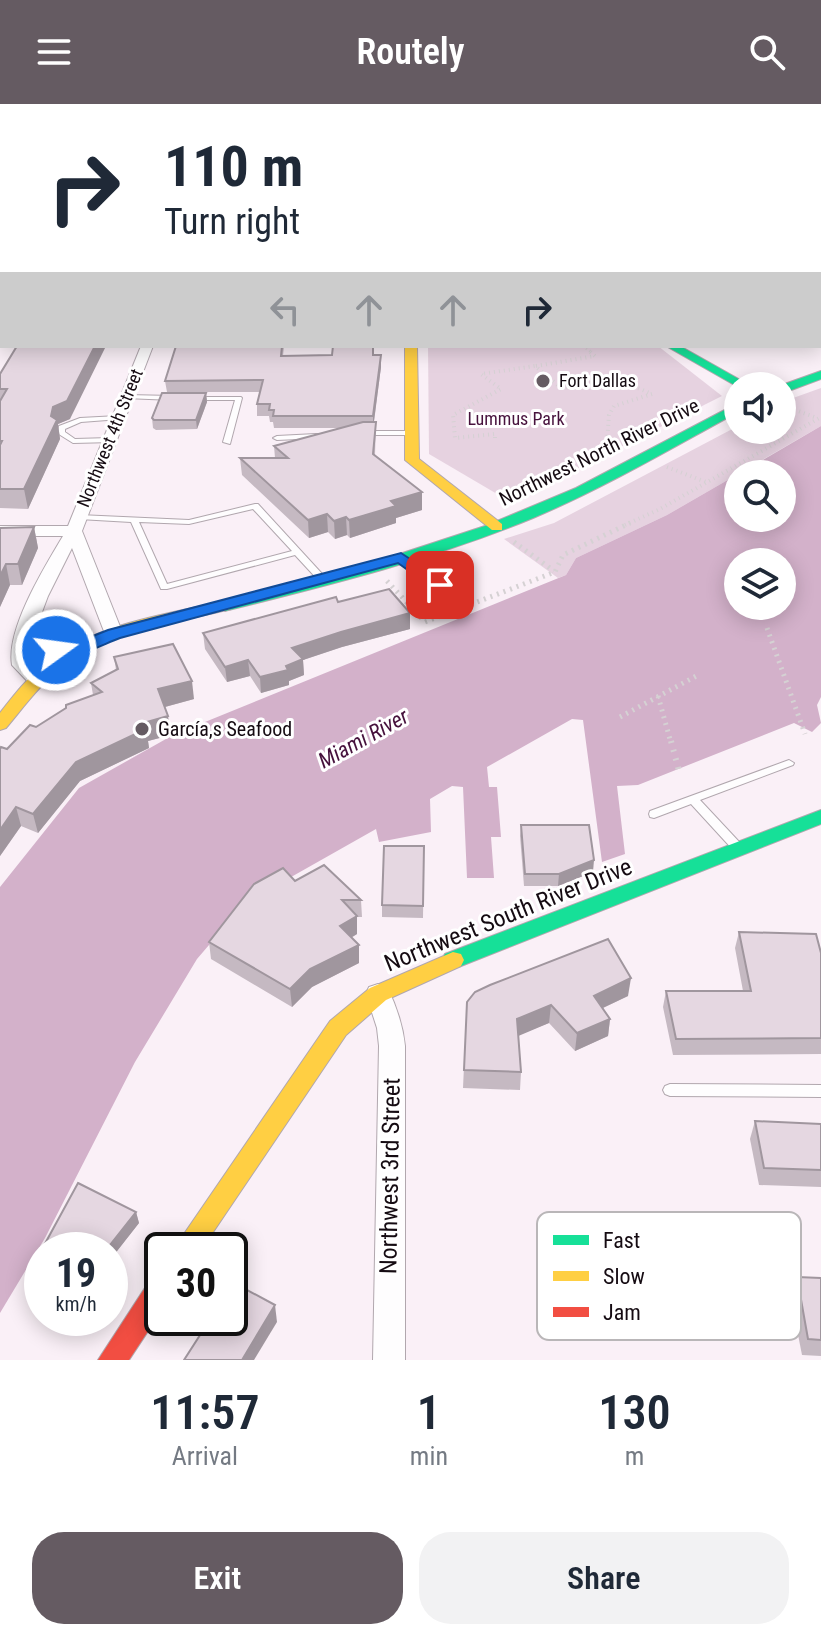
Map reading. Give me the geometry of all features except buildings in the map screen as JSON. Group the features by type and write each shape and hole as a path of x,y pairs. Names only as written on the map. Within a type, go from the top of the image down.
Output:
{"street":[{"name":"Northwest 4th Street","path":"21,643 58,557 77,524 146,348"},
{"path":"411,348 410,456 414,463 502,532"},
{"path":"676,348 724,374"},
{"path":"796,384 821,375"},
{"name":"Northwest North River Drive","path":"0,724 48,666 69,651 114,634 502,532 540,509 724,414"},
{"name":"Northwest 4th Street","path":"77,524 114,634"},
{"path":"0,531 77,524"},
{"path":"37,680 24,672 20,663 21,643 69,651"},
{"name":"Northwest South River Drive","path":"198,1232 338,1028 378,994 432,968 821,817"},
{"name":"Northwest 3rd Street","path":"378,994 390,1028 392,1046 389,1360"},
{"path":"112,1360 144,1313"}],"lane":[{"path":"127,397 239,398 227,442"},
{"path":"110,440 73,441 61,433 62,428 74,421 118,418"},
{"path":"348,433 410,433"},
{"path":"277,438 306,438 322,434"},
{"path":"77,524 134,520 189,522 255,506 322,579"},
{"path":"134,520 164,587 297,552"},
{"path":"401,557 440,585"},
{"path":"654,814 789,763"},
{"path":"693,799 739,849"},
{"path":"670,1090 821,1091"}],"path":[{"path":"495,438 495,434 455,438 453,415 501,389 481,374 595,356 585,348"},
{"path":"535,366 555,386 571,388 594,379 611,379 642,387 652,394 614,406 609,415 607,442 623,448"},
{"path":"796,409 819,418"},
{"path":"381,574 425,622 555,572 563,555 660,509 819,418"},
{"path":"660,464 707,483"},
{"path":"502,532 555,572"},
{"path":"767,628 805,734"},
{"path":"620,717 700,674"},
{"path":"658,696 679,771"}],"green space":[{"name":"Lummus Park","path":"428,348 661,348 722,396 509,501 429,454"},
{"path":"821,388 821,426 796,440 796,397"},
{"path":"724,433 724,444 790,444 762,460 724,460 724,482 667,515 576,558 566,575 558,578 504,539 554,523"}],"water":[{"name":"Miami River","path":"821,426 821,697 817,705 821,723 812,732 794,723 638,785 617,786 625,854 602,862 583,720 572,719 487,767 489,787 497,787 501,837 491,837 494,878 467,878 463,787 452,786 430,799 431,832 379,842 376,829 245,903 197,959 135,1062 48,1232 24,1232 24,1273 0,1313 0,887 79,788 173,735 566,575 576,558 667,515 724,482 724,532 796,532 796,460 763,460 790,444 796,444 796,441"}],"traffic: fast":[{"path":"676,348 724,374"},
{"path":"796,384 821,375"},
{"path":"225,606 378,566 527,515 581,491 724,415"},
{"path":"453,960 821,817"}],"traffic: slow":[{"path":"411,348 412,460 497,527"},
{"path":"0,724 43,674 68,654 110,634 225,606"},
{"path":"198,1232 338,1028 378,994 453,960"}],"traffic: jam":[{"path":"112,1360 144,1313"}],"place":[{"name":"Fort Dallas","path":"543,381"},
{"name":"García,s Seafood","path":"142,729"}],"route":[{"path":"56,650 69,651 114,634 401,557 440,585"}]}
